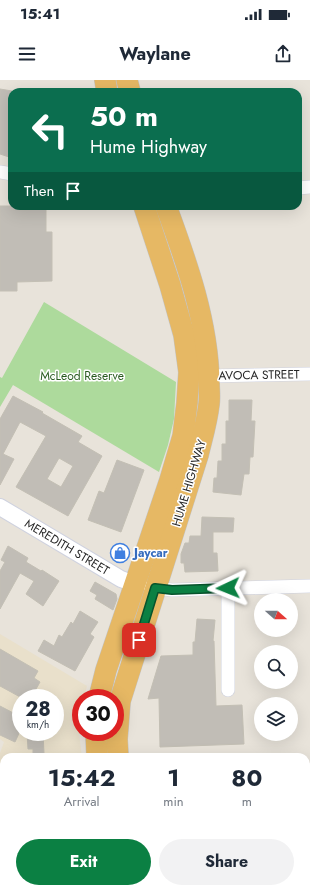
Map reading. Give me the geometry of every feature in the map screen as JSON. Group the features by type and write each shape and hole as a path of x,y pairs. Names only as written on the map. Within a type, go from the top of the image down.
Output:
{"highway":[{"name":"HUME HIGHWAY","path":"107,689 106,670 170,480 183,436 187,404 189,372 184,334 170,284 145,210"},
{"name":"HUME HIGHWAY","path":"112,689 155,588 198,455 209,403 209,376 205,338 189,270 167,210"},
{"path":"96,741 97,753"},
{"name":"HUME HIGHWAY","path":"117,741 118,753"}],"street":[{"name":"AVOCA STREET","path":"209,376 310,374"},
{"name":"MEREDITH STREET","path":"0,507 121,579 135,584"},
{"path":"135,584 172,590 310,586"},
{"path":"228,588 228,690"}],"shaded area":[{"path":"0,634 87,686 86,689 72,689 72,741 80,741 82,753 0,753 4,742 0,739"}],"green space":[{"name":"McLeod Reserve","path":"44,302 176,382 174,419 168,445 159,472 13,385 0,407 0,377 2,378"}],"building":[{"path":"0,89 8,90 8,157 0,154"},
{"path":"0,206 8,206 8,210 46,210 46,232 52,232 52,281 17,282 17,291 0,291"},
{"path":"13,396 43,412 42,413 82,436 78,442 102,456 68,516 16,487 46,436 20,422 3,454 14,459 0,485 0,419","holes":["59,458 73,466 61,487 47,479"]},
{"path":"229,400 252,400 251,421 255,421 253,457 250,457 249,474 244,474 241,495 213,492 214,478 217,478 218,461 222,461 222,444 226,444 226,421 229,421"},
{"path":"117,460 144,470 121,532 88,520 99,491 104,493"},
{"path":"202,517 234,518 233,532 213,532 213,553 217,553 218,571 185,572 184,563 181,563 181,554 185,543 189,543 190,536 201,536"},
{"path":"8,546 28,558 26,562 59,581 43,606 26,594 34,581 20,573 0,609 0,571 5,562 1,560"},
{"path":"95,582 116,594 117,599 113,610 95,599 97,595 90,591"},
{"path":"80,611 98,622 90,634 94,637 75,671 38,651 44,640 54,646 59,635 62,637 71,622 73,624"},
{"path":"197,619 215,620 213,641 216,706 242,705 244,744 160,747 159,698 148,699 161,656 193,655 193,642 195,642"},
{"path":"0,649 38,671 34,678 40,682 36,689 12,689 12,693 0,686"},
{"path":"0,706 12,712 12,741 0,735"},
{"path":"28,741 43,741 44,753 33,753 33,749 28,749"}],"place":[{"name":"Jaycar","path":"120,553"}],"route":[{"path":"139,640 155,588 172,590 228,588"}]}
